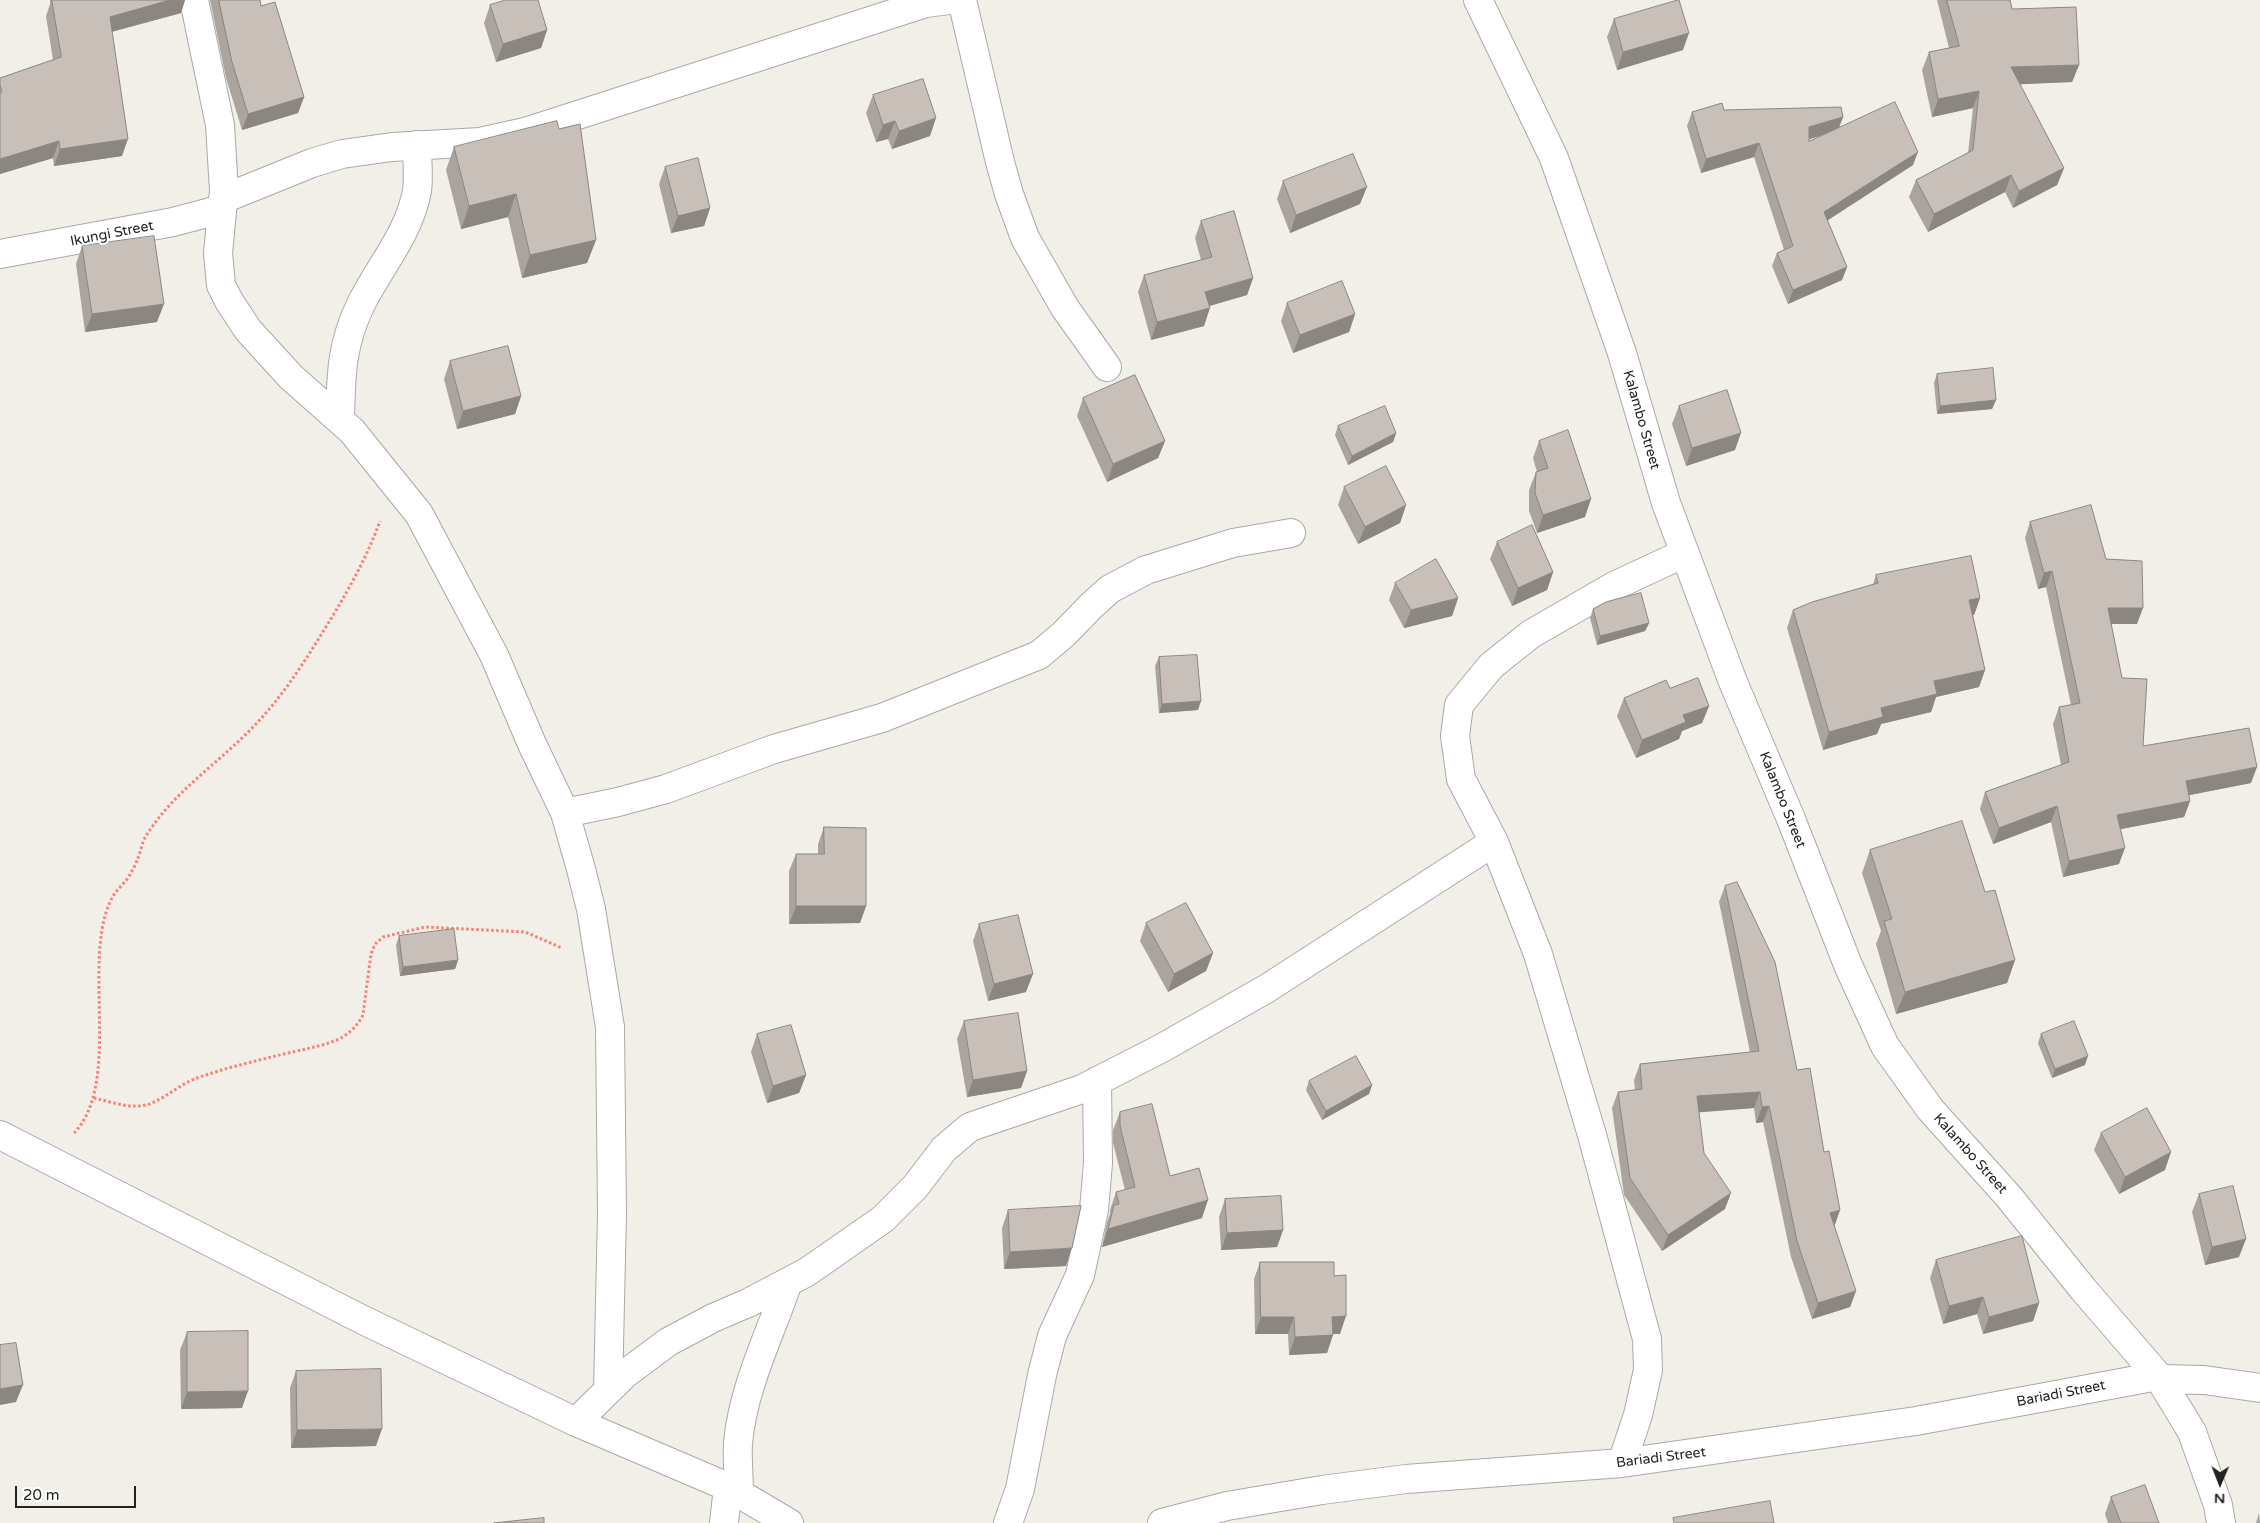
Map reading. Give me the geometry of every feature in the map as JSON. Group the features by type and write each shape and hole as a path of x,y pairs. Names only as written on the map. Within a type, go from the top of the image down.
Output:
{"street":[{"path":"194,0 220,125 222,204 218,253 221,285 248,330 285,370 352,431 419,514 494,655 532,744 565,813 591,909 610,1028 612,1214 608,1391"},
{"path":"962,0 1000,162 1025,238 1065,308 1107,366"},
{"name":"Kalambo Street","path":"1478,0 1554,158 1622,354 1666,503 1733,682 1791,819 1848,965 1885,1046 1930,1109 2008,1197 2083,1289 2159,1377 2192,1432 2218,1505 2221,1523"},
{"name":"Ikungi Street","path":"0,254 174,222 222,204 312,163 342,154 417,145 480,142 525,132 933,1"},
{"path":"340,420 342,359 347,340 361,305 409,221 417,190 417,145"},
{"path":"565,813 618,802 666,789 774,749 882,718 1039,655 1064,634 1110,589 1146,570 1233,543 1292,533"},
{"path":"1622,1463 1638,1415 1648,1370 1647,1339 1595,1144 1538,954 1494,842 1461,779 1455,736 1459,705 1490,666 1532,634 1616,585 1685,553"},
{"path":"576,1422 625,1374 668,1342 807,1272 883,1219 915,1187 944,1149 970,1127 1082,1088 1162,1048 1266,989 1494,842"},
{"path":"1008,1523 1020,1489 1042,1375 1052,1336 1080,1275 1094,1210 1098,1163 1097,1081"},
{"path":"4,1143 46,1159 363,1320 576,1422 733,1490 789,1523"},
{"path":"724,1523 733,1490 738,1444 752,1380 788,1282"},
{"name":"Bariadi Street","path":"1162,1523 1228,1506 1332,1489 1406,1480 1622,1463 1916,1422 2159,1377 2204,1380 2260,1388"}],"path":[{"path":"46,1159 76,1131 87,1115 94,1098 98,1061 101,946 105,915 110,900 127,879 145,837 173,802 230,751 255,725 308,657 369,552 394,483"},
{"path":"94,1098 140,1106 152,1103 191,1080 286,1053 321,1046 342,1038 358,1024 363,1015 371,954 376,944 383,937 425,926 525,932 600,964"}],"building":[{"path":"52,0 170,0 110,17 128,139 60,149 59,141 0,159 0,93 2,92 0,78 61,57"},
{"path":"219,0 260,0 261,6 275,2 304,97 248,114 232,62"},
{"path":"506,0 538,0 547,30 503,44 490,5"},
{"path":"1679,0 1689,33 1623,52 1614,19"},
{"path":"1947,0 2010,0 2012,9 2076,7 2079,65 2011,67 2064,168 2019,191 2011,175 1934,214 1916,180 1973,150 1979,91 1938,99 1929,52 1959,46"},
{"path":"923,79 936,118 899,131 895,121 883,125 873,95"},
{"path":"1895,102 1918,152 1824,212 1847,267 1793,290 1777,253 1793,246 1759,143 1706,159 1692,112 1722,103 1724,110 1841,107 1843,117 1809,127 1809,141"},
{"path":"557,121 559,129 580,124 596,240 530,255 516,194 469,206 454,147"},
{"path":"1353,154 1367,187 1296,215 1283,181"},
{"path":"698,158 710,208 678,216 665,167"},
{"path":"1234,211 1253,278 1205,292 1210,308 1157,322 1144,275 1212,257 1201,221"},
{"path":"154,236 164,304 92,314 82,246"},
{"path":"1342,281 1355,314 1300,335 1287,303"},
{"path":"508,346 521,396 463,411 450,361"},
{"path":"1993,368 1996,400 1940,406 1937,374"},
{"path":"1135,375 1165,441 1113,464 1083,398"},
{"path":"1727,390 1741,433 1692,448 1679,406"},
{"path":"1385,406 1396,433 1352,456 1338,426"},
{"path":"1568,430 1591,499 1543,515 1535,493 1536,472 1548,468 1539,441"},
{"path":"1386,466 1406,505 1365,527 1344,487"},
{"path":"2091,505 2106,559 2142,561 2143,608 2108,608 2122,678 2147,679 2143,746 2249,728 2257,767 2186,781 2190,801 2117,815 2125,848 2069,861 2057,806 1999,828 1985,792 2069,762 2059,707 2080,703 2052,571 2044,573 2030,522"},
{"path":"1532,525 1553,572 1518,588 1497,542"},
{"path":"1971,556 1980,598 1969,600 1985,670 1934,681 1937,694 1881,708 1883,717 1829,732 1793,610 1812,602 1878,583 1876,575"},
{"path":"1436,559 1458,598 1411,610 1395,583"},
{"path":"1641,593 1649,623 1600,636 1593,609 1606,602"},
{"path":"1197,655 1201,701 1162,704 1159,657"},
{"path":"1698,678 1709,706 1683,715 1686,722 1642,740 1624,698 1666,680 1670,688"},
{"path":"1962,821 1985,892 1995,890 2015,960 1905,992 1884,921 1892,919 1870,850"},
{"path":"824,827 866,828 866,906 796,906 796,854 824,854"},
{"path":"1737,882 1775,962 1797,1070 1810,1068 1824,1152 1829,1151 1840,1210 1830,1213 1856,1291 1818,1303 1797,1241 1769,1106 1762,1107 1760,1092 1697,1096 1704,1153 1731,1193 1668,1235 1630,1178 1618,1092 1642,1089 1640,1064 1759,1051 1725,886"},
{"path":"1186,903 1213,953 1174,974 1146,923"},
{"path":"1018,915 1033,974 994,984 979,924"},
{"path":"454,929 458,960 403,967 399,936"},
{"path":"1018,1013 1027,1071 973,1080 964,1021"},
{"path":"2074,1021 2088,1056 2055,1069 2041,1034"},
{"path":"791,1025 806,1075 773,1086 757,1034"},
{"path":"1356,1056 1372,1085 1326,1111 1309,1081"},
{"path":"1152,1104 1170,1176 1199,1168 1208,1200 1108,1229 1114,1205 1119,1204 1116,1192 1135,1187 1120,1126 1120,1112"},
{"path":"2147,1108 2171,1152 2125,1177 2101,1133"},
{"path":"2233,1186 2246,1239 2212,1247 2199,1194"},
{"path":"1281,1196 1283,1230 1227,1233 1225,1199"},
{"path":"1081,1206 1072,1248 1010,1252 1008,1210"},
{"path":"2022,1236 2039,1303 1989,1317 1983,1297 1949,1306 1936,1260"},
{"path":"1260,1262 1334,1262 1334,1276 1346,1275 1346,1316 1332,1317 1333,1335 1295,1337 1294,1317 1261,1317"},
{"path":"248,1331 248,1391 187,1392 187,1332"},
{"path":"16,1343 23,1385 0,1389 0,1345"},
{"path":"381,1369 382,1429 297,1430 296,1371"},
{"path":"2145,1485 2159,1523 2121,1523 2111,1497"},
{"path":"1770,1501 1774,1523 1674,1523 1673,1518"},
{"path":"544,1518 544,1523 494,1523"}]}
